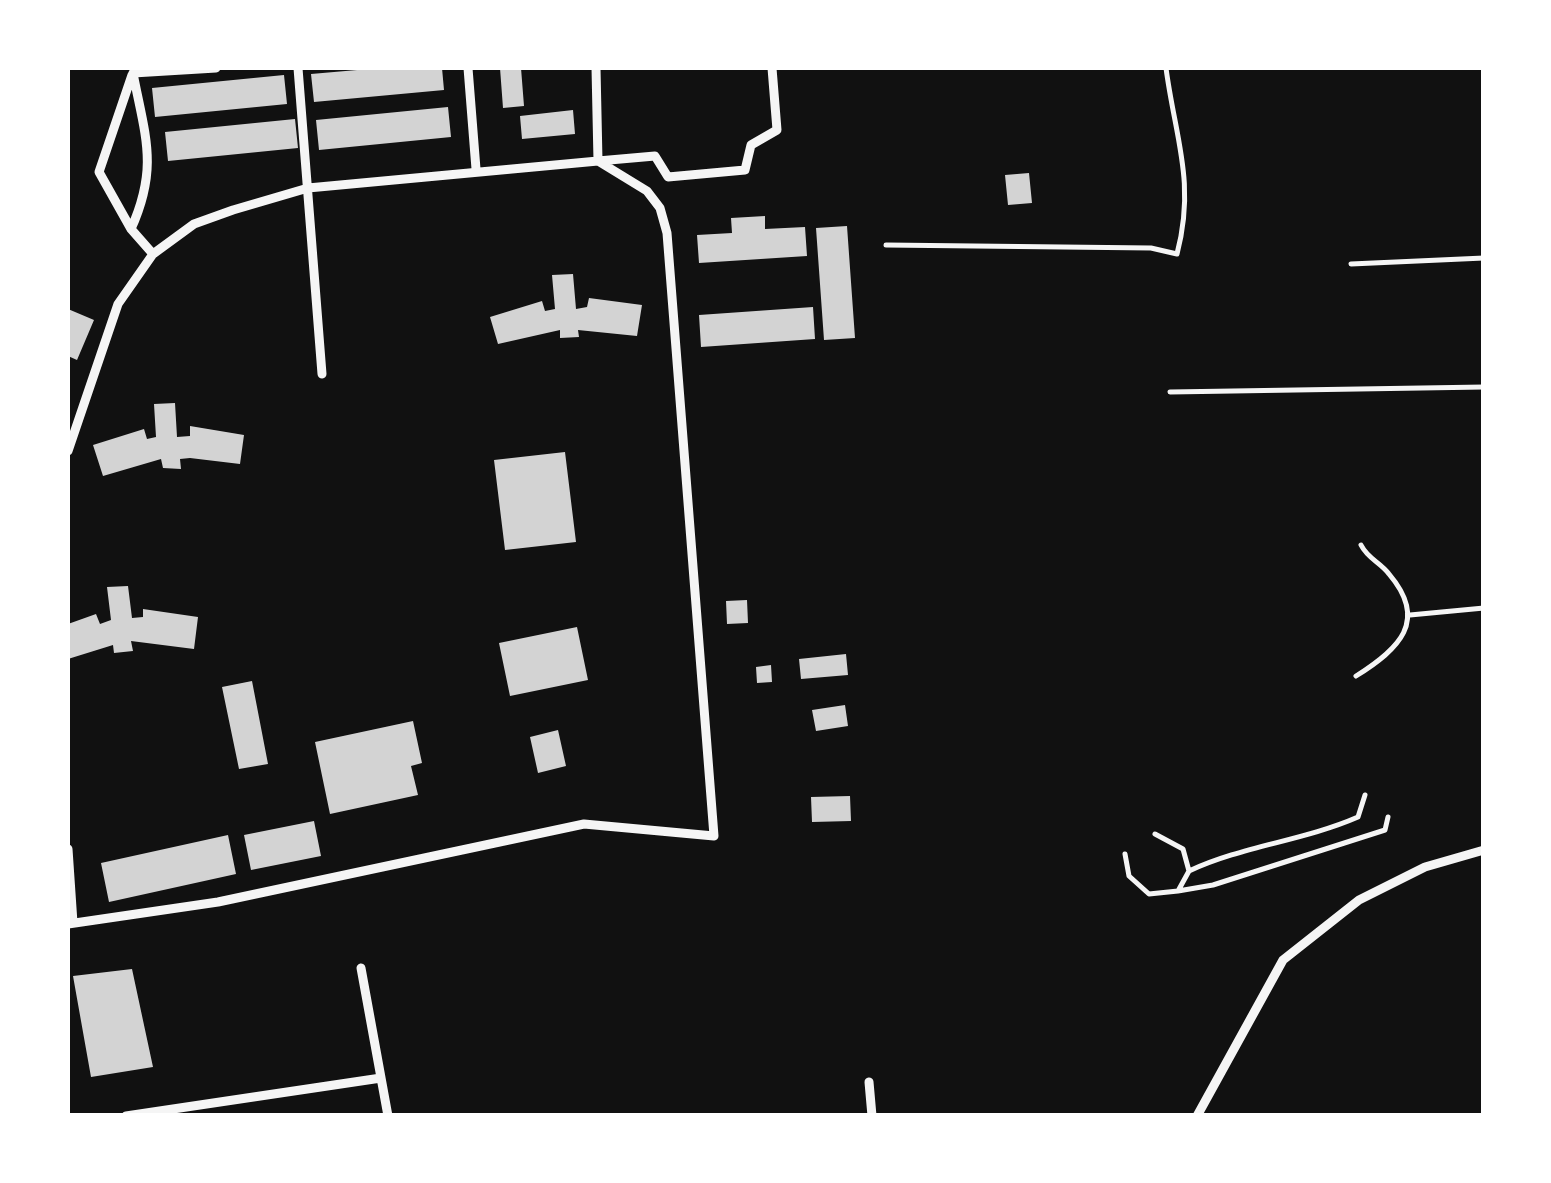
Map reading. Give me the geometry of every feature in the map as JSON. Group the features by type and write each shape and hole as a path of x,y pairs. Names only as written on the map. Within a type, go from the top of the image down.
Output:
{"street":[{"path":"134,70 216,68"},
{"path":"298,68 322,374"},
{"path":"468,68 476,169"},
{"path":"596,68 598,161"},
{"path":"68,452 118,304 153,254 194,224 308,188 476,169 655,156 668,178 745,170 751,145 777,130 772,68"},
{"path":"131,229 147,193 148,154 134,70"},
{"path":"134,70 99,172 131,229 153,254"},
{"path":"68,849 70,924 218,902 584,824 714,836 668,234 660,208 646,192 598,161"},
{"path":"1198,1116 1283,960 1359,900 1426,867 1484,850"},
{"path":"361,968 388,1116"},
{"path":"126,1116 203,1110 381,1078"},
{"path":"869,1082 872,1116"}],"lane":[{"path":"886,245 1151,248 1178,254 1186,222 1187,171 1173,121 1166,68"},
{"path":"1351,264 1484,258"},
{"path":"1170,392 1484,387"},
{"path":"1356,676 1382,660 1404,636 1410,615 1402,590 1385,568 1367,557 1362,545"},
{"path":"1410,615 1484,608"},
{"path":"1178,892 1190,871 1211,861 1315,836 1358,817 1365,795"},
{"path":"1125,854 1130,876 1149,894 1178,892 1384,830 1388,817"},
{"path":"1156,834 1183,849 1190,871"}],"building":[{"path":"442,68 444,90 314,102 311,74"},
{"path":"500,68 521,68 524,106 503,108"},
{"path":"284,75 287,104 155,117 152,88"},
{"path":"448,107 451,137 319,150 316,120"},
{"path":"573,110 575,134 522,139 520,116"},
{"path":"295,119 298,148 168,161 165,132"},
{"path":"1029,173 1032,203 1008,205 1005,175"},
{"path":"765,216 765,229 805,227 807,256 699,263 697,235 732,233 731,218"},
{"path":"847,226 855,338 824,340 816,228"},
{"path":"573,274 576,309 587,307 589,298 642,305 637,336 578,330 579,337 560,338 560,330 498,344 490,317 542,301 545,311 555,309 552,275"},
{"path":"813,307 815,339 701,347 699,315"},
{"path":"68,309 94,320 77,360 68,356"},
{"path":"175,403 177,437 190,436 190,426 244,435 240,464 190,458 180,459 181,469 163,468 161,459 103,476 93,445 144,429 147,439 156,437 154,404"},
{"path":"565,452 576,542 505,550 494,460"},
{"path":"128,586 132,618 143,617 143,609 198,617 194,649 131,641 133,651 114,653 113,645 68,659 68,624 96,614 100,624 111,620 107,587"},
{"path":"747,600 748,623 727,624 726,601"},
{"path":"577,627 588,680 510,696 499,643"},
{"path":"846,654 848,675 801,679 799,659"},
{"path":"771,665 772,682 757,683 756,667"},
{"path":"252,681 268,764 239,769 222,687"},
{"path":"845,705 848,726 816,731 812,710"},
{"path":"413,721 422,763 411,766 418,795 330,814 315,742"},
{"path":"558,730 566,766 538,773 530,737"},
{"path":"850,796 851,821 812,822 811,797"},
{"path":"314,821 321,856 251,870 244,835"},
{"path":"228,835 236,874 109,902 101,863"},
{"path":"132,969 153,1067 91,1077 73,976"}]}
